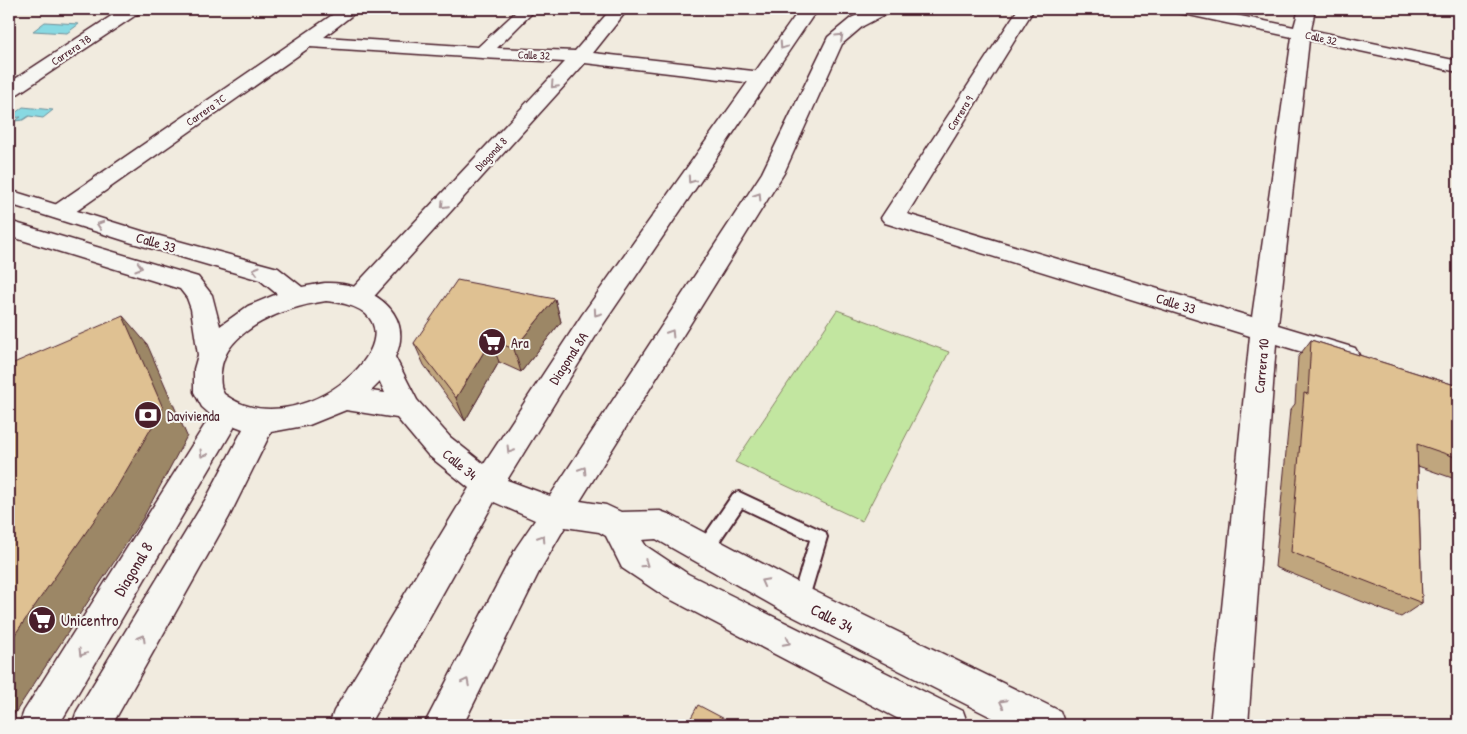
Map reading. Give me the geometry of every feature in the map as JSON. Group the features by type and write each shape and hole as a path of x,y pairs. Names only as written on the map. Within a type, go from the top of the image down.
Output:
{"street":[{"name":"Carrera 7B","path":"9,91 133,9"},
{"name":"Carrera 7C","path":"60,212 352,9"},
{"path":"482,53 528,9"},
{"name":"Diagonal 8","path":"359,297 580,57 620,9"},
{"name":"Diagonal 8A","path":"348,725 487,485 591,322 806,12 813,9"},
{"path":"443,725 528,559 773,173 834,41 858,22 882,9"},
{"name":"Carrera 9","path":"893,218 1026,9"},
{"name":"Calle 32","path":"1184,9 1304,21 1458,66"},
{"name":"Carrera 10","path":"1229,725 1264,329 1304,21"},
{"name":"Calle 32","path":"306,41 482,53 580,57 762,78"},
{"name":"Calle 33","path":"9,197 137,237 269,274 296,297"},
{"name":"Calle 33","path":"893,218 1264,329 1364,361"},
{"name":"Calle 33","path":"9,228 189,283 199,295 204,309 212,354"},
{"path":"326,292 359,297 376,307 386,321 389,339 382,359 366,379 342,398 317,410 290,418 262,421 243,418 228,412 212,400 206,384 207,366 212,354 232,330 253,314 276,303 296,297 326,292"},
{"name":"Calle 34","path":"382,359 406,408 439,446 487,485 535,506 559,512 606,519 617,526 660,526 800,602 1046,725"},
{"path":"342,398 406,408"},
{"name":"Diagonal 8","path":"38,725 228,412"},
{"path":"91,725 218,507 262,421"},
{"path":"617,526 634,556 676,585 949,725"}],"lane":[{"path":"704,550 739,499 819,538 800,602"}],"green space":[{"path":"837,310 949,352 862,521 735,462"}],"water":[{"path":"45,22 79,24 67,33 33,31"},
{"path":"23,107 53,110 43,118 29,116 23,120 15,121 21,117 9,118"}],"building":[{"path":"457,280 555,299 514,349 491,340 456,398 414,343"},
{"name":"Unicentro","path":"123,316 163,408 114,492 9,643 9,365"},
{"path":"1311,340 1458,386 1458,458 1417,444 1422,603 1291,552 1304,393 1308,394"},
{"path":"698,705 736,725 687,725"}],"place":[{"name":"Ara","path":"492,342"},
{"name":"Davivienda","path":"148,415"},
{"name":"Unicentro","path":"42,620"}]}
